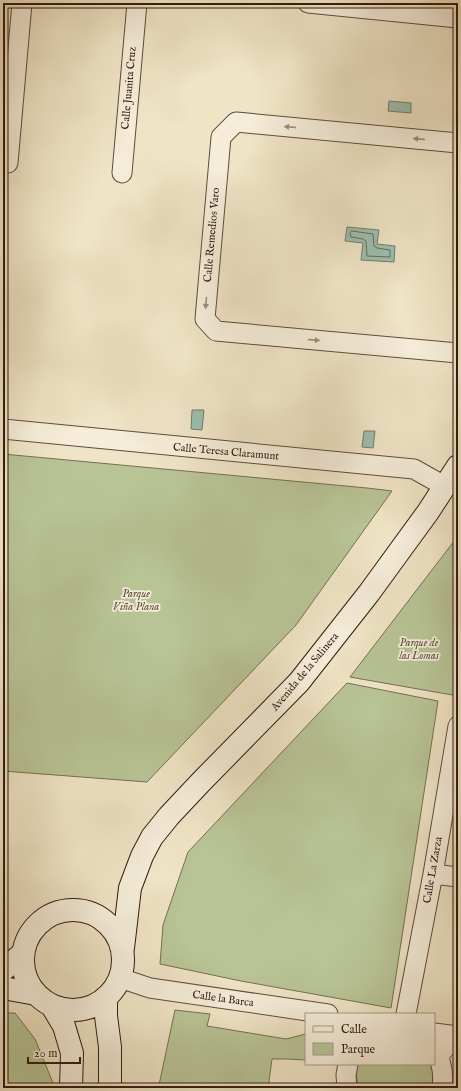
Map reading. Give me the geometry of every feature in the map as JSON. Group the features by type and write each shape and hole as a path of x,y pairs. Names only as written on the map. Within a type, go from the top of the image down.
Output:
{"street":[{"path":"8,163 22,3"},
{"name":"Calle Juanita Cruz","path":"122,173 137,3"},
{"path":"308,3 451,13"},
{"name":"Calle Remedios Varo","path":"458,143 236,122 221,137 205,319 216,331 458,353"},
{"name":"Calle Teresa Claramunt","path":"3,429 414,470 446,487"},
{"name":"Avenida de la Salinera","path":"97,917 109,912 124,898 130,888 142,856 152,837 169,816 299,682 369,593 446,487 458,466"},
{"name":"Calle La Zarza","path":"406,1013 433,874 458,726"},
{"path":"433,874 458,877"},
{"name":"Avenida de la Salinera","path":"123,948 130,888"},
{"path":"3,988 44,1000 70,1012 81,1011 94,1005 106,997 120,978 123,948 115,932 110,926 97,917 79,911 66,910 51,915 40,923 31,932 24,944 22,954 24,977 44,1000 64,1026 72,1053 71,1088"},
{"path":"3,970 22,954"},
{"name":"Calle la Barca","path":"120,978 150,988 321,1013"},
{"path":"106,997 106,1016 110,1047 110,1088"},
{"path":"435,1033 458,1037"},
{"path":"442,1088 443,1071 436,1052 458,1037"},
{"path":"347,1088 346,1075 348,1065"}],"green space":[{"name":"Parque Viña Plana","path":"3,454 392,491 296,625 147,782 3,771"},
{"name":"Parque de las Lomas","path":"458,536 458,696 350,677"},
{"path":"347,683 438,701 391,1008 241,981 160,964 163,925 188,852"},
{"path":"175,1010 210,1014 207,1026 286,1039 305,1034 305,1060 272,1059 268,1088 193,1088 159,1085"},
{"path":"3,1013 15,1013 35,1039 53,1083 52,1088 3,1088"},
{"path":"358,1065 433,1065 433,1088 358,1088 356,1071"}],"water":[{"path":"389,101 411,103 411,113 388,111"},
{"path":"347,227 379,230 377,244 395,246 394,262 361,260 363,243 345,241"},
{"path":"192,410 204,410 202,430 191,429"},
{"path":"364,431 375,431 373,448 362,447"}]}
